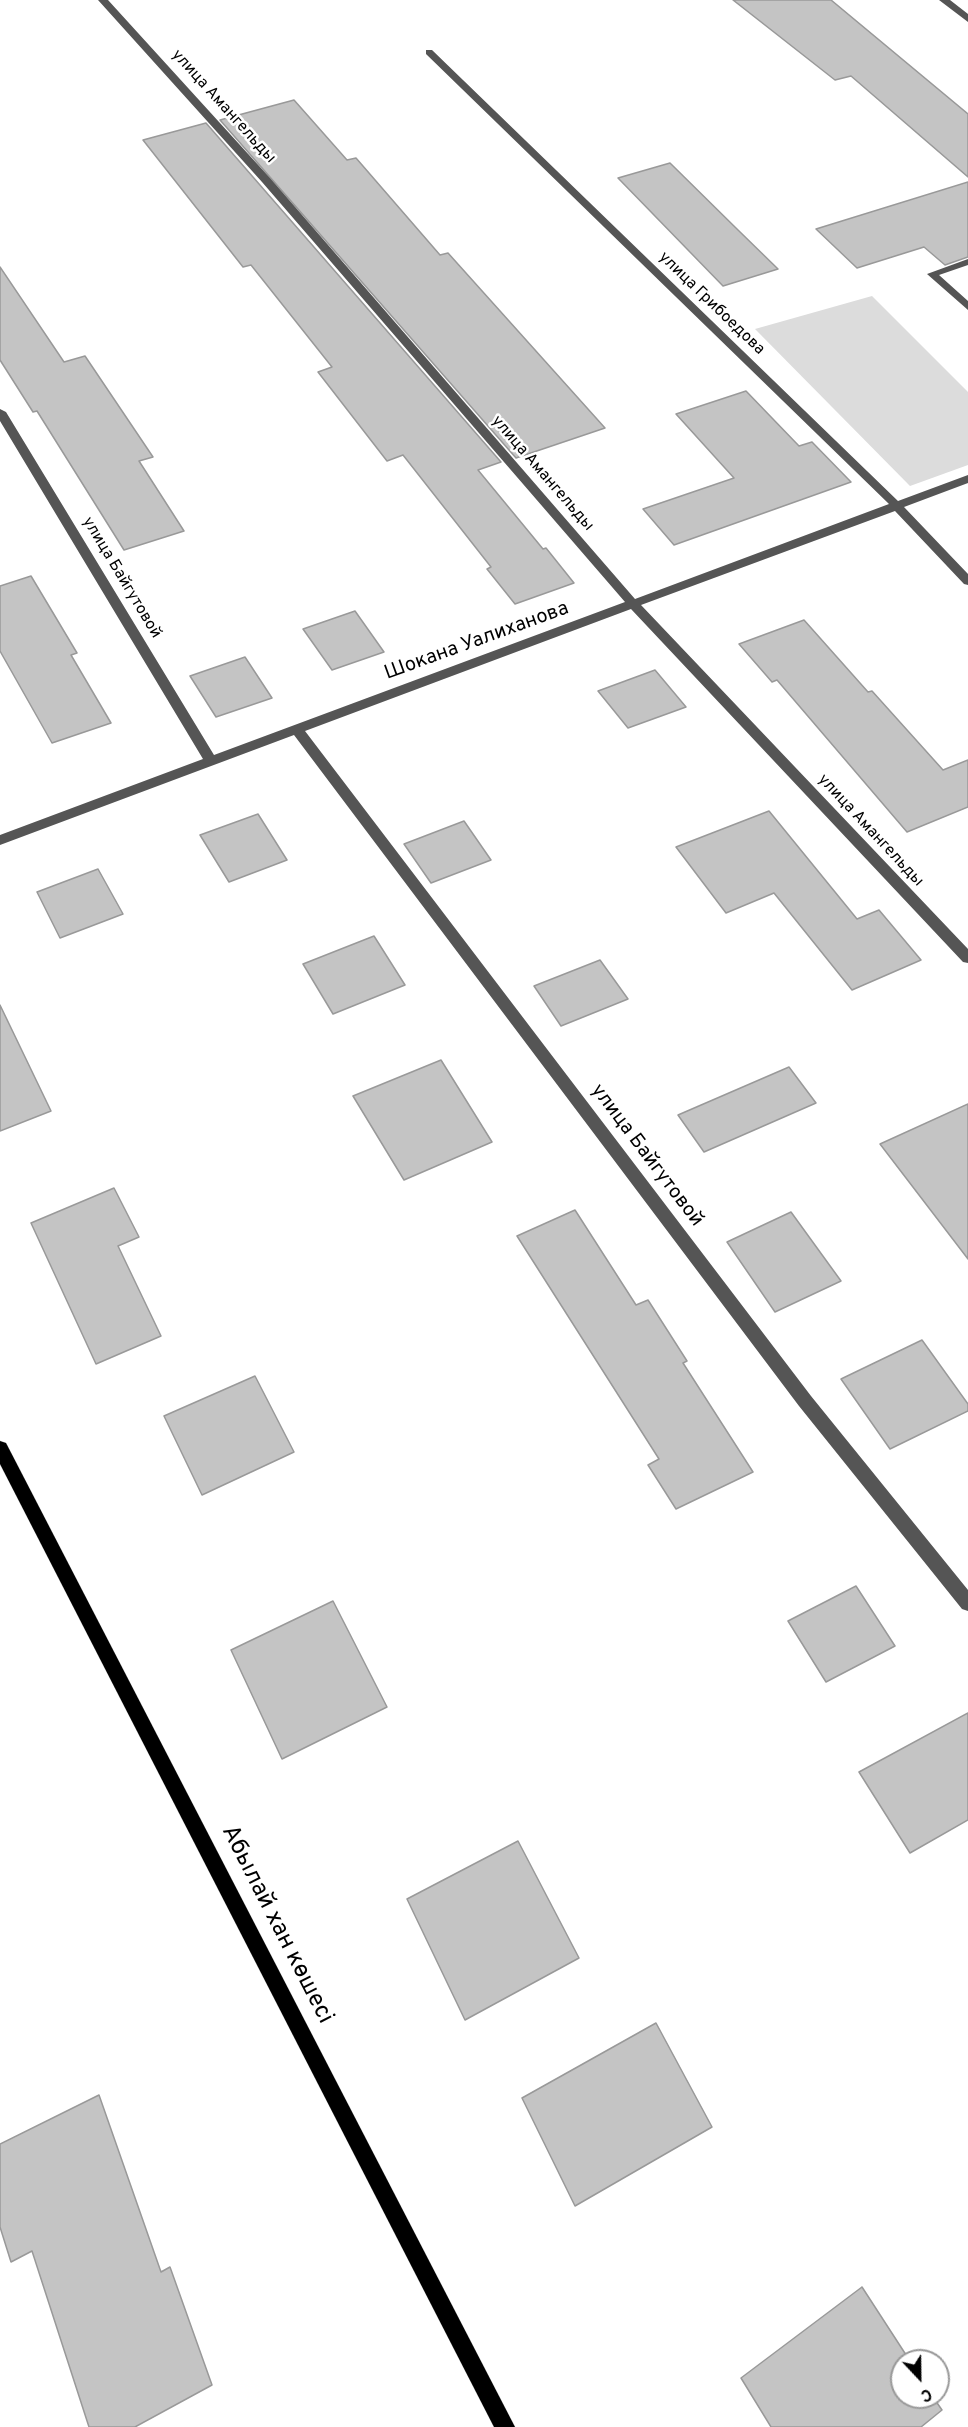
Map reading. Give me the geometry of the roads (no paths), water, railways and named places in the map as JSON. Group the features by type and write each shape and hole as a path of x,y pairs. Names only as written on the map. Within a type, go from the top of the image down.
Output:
{"main road":[{"name":"Абылай хан көшесі","path":"0,1448 15,1473 505,2427"}],"street":[{"name":"улица Амангельды","path":"103,0 266,180 633,604 968,958"},
{"path":"944,0 968,19"},
{"name":"улица Грибоедова","path":"429,52 897,506 968,581"},
{"path":"968,262 932,274 968,307"},
{"name":"улица Байгутовой","path":"0,412 211,762"},
{"name":"Шокана Уалиханова","path":"0,840 968,479"},
{"name":"улица Байгутовой","path":"297,730 806,1401 968,1603"}]}
